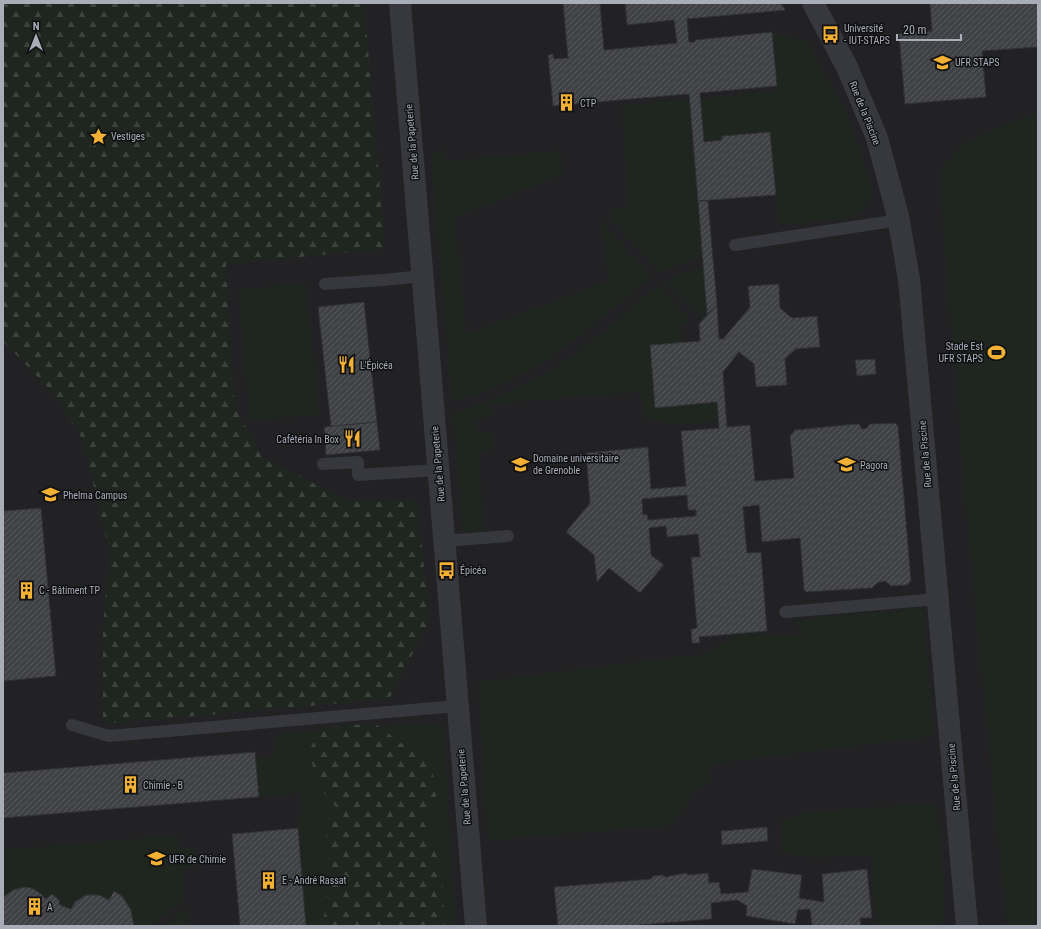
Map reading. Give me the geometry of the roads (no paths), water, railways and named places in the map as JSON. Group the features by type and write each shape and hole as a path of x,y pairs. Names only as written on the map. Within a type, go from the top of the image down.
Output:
{"street":[{"name":"Rue de la Papeterie","path":"400,3 476,926"},
{"name":"Rue de la Piscine","path":"813,3 820,13 847,68 877,138 898,216 908,279 967,925"}],"lane":[{"path":"735,245 886,222 898,216"},
{"path":"325,284 423,276"},
{"path":"323,464 358,462 358,475 438,470"},
{"path":"444,541 508,536"},
{"path":"785,612 938,599"},
{"path":"72,725 109,736 458,706"}],"place":[{"name":"Université - IUT-STAPS","path":"831,34"},
{"name":"UFR STAPS","path":"942,62"},
{"name":"CTP","path":"567,103"},
{"name":"Vestiges","path":"98,136"},
{"name":"Stade Est UFR STAPS","path":"996,352"},
{"name":"L'Épicéa","path":"347,365"},
{"name":"Cafétéria In Box","path":"352,439"},
{"name":"Domaine universitaire de Grenoble","path":"520,464"},
{"name":"Pagora","path":"847,465"},
{"name":"Phelma Campus","path":"50,495"},
{"name":"Épicéa","path":"447,570"},
{"name":"C - Bâtiment TP","path":"26,590"},
{"name":"Chimie - B","path":"130,785"},
{"name":"UFR de Chimie","path":"156,859"},
{"name":"E - André Rassat","path":"269,880"},
{"name":"A","path":"34,907"}]}
